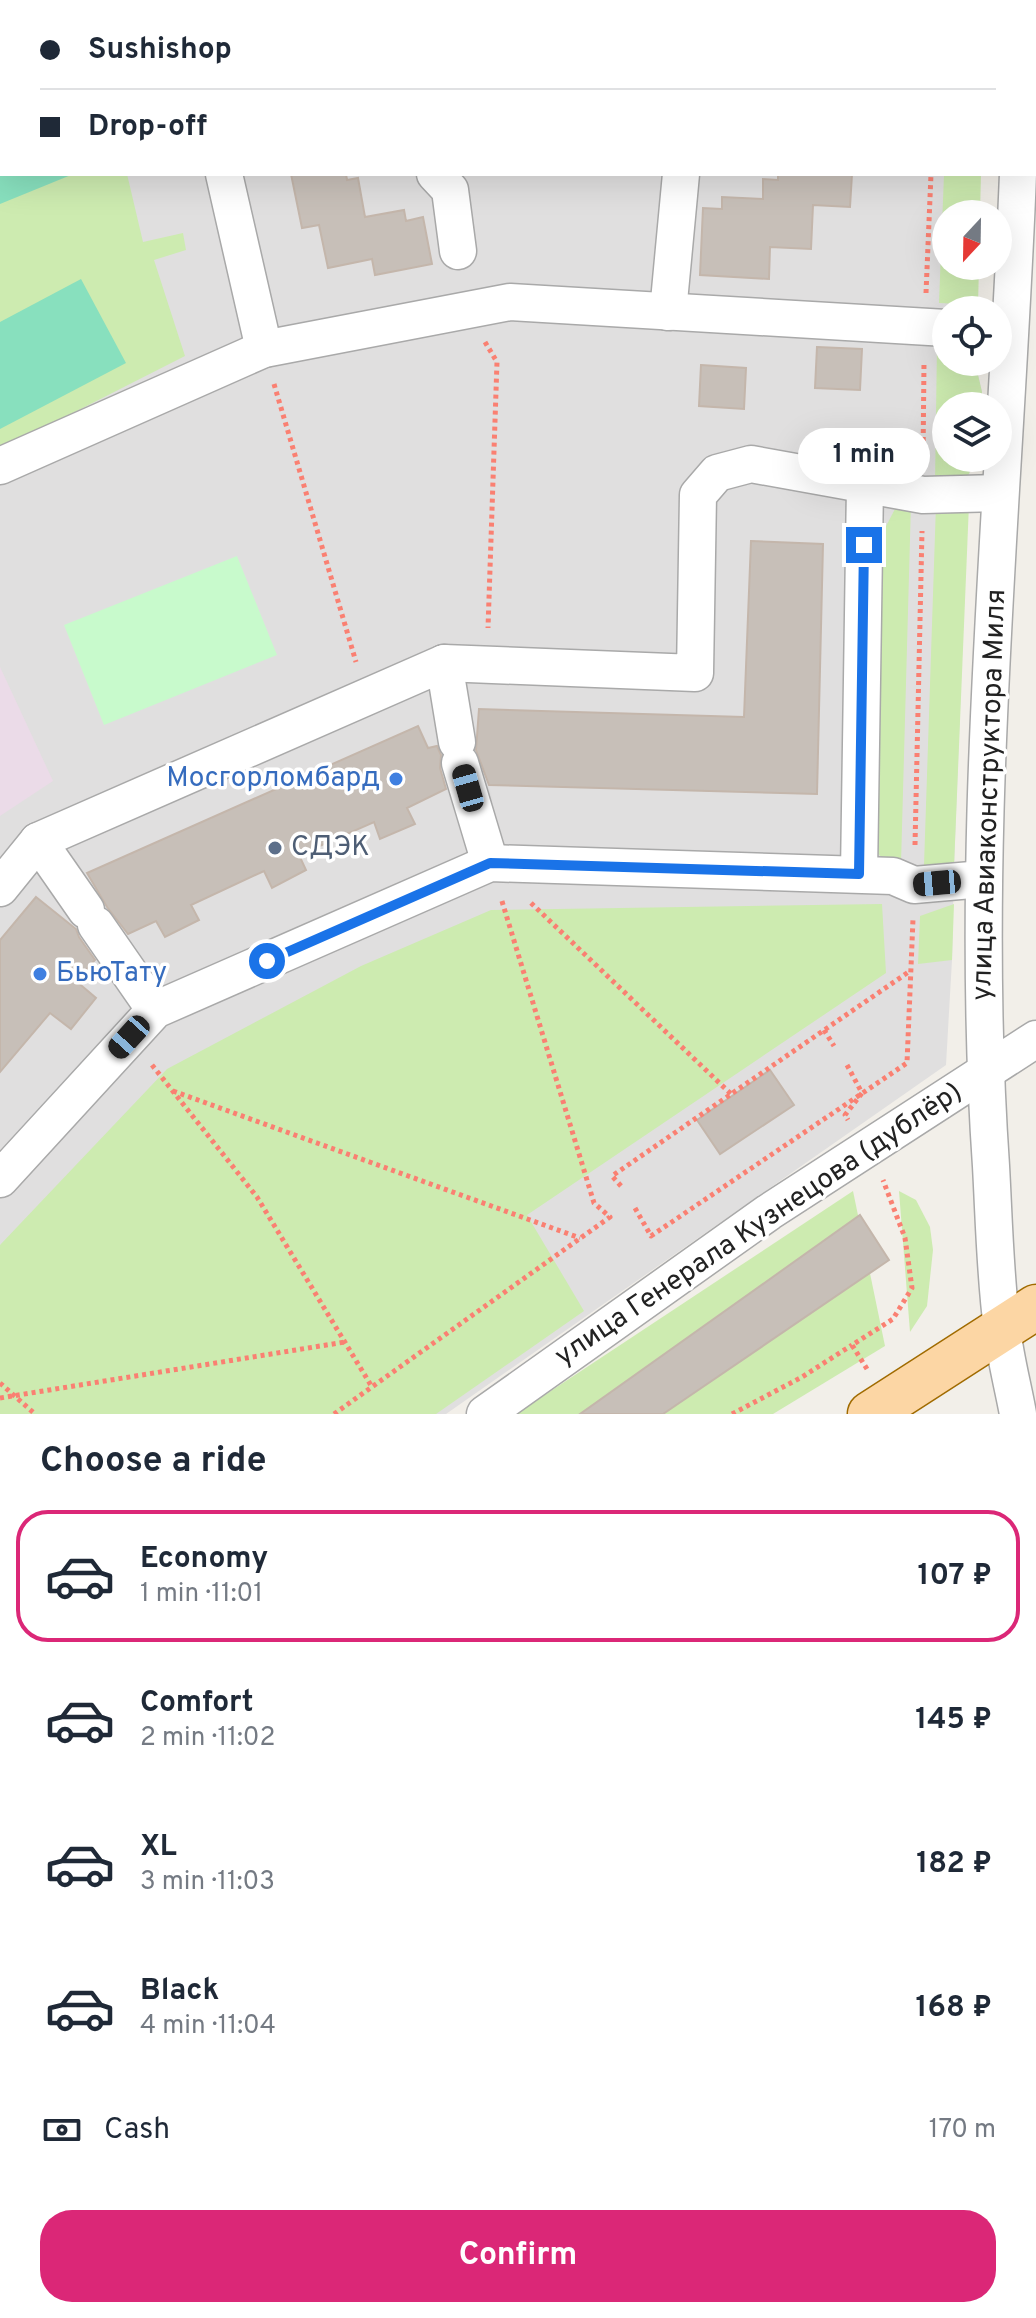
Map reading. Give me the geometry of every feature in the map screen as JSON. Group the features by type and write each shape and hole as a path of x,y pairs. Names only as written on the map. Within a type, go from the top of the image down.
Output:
{"main road":[{"path":"879,1408 1019,1318"}],"street":[{"path":"224,176 264,349"},
{"path":"437,176 450,190 458,251"},
{"path":"668,312 681,176"},
{"name":"улица Авиаконструктора Миля","path":"1008,296 1018,176"},
{"path":"0,466 264,349 510,302 932,327"},
{"name":"улица Авиаконструктора Миля","path":"1003,376 983,879 984,1073 1019,1318 1018,1414"},
{"path":"0,888 38,841 444,663 695,673 698,495 717,473 751,464 923,495 999,493"},
{"path":"859,874 865,485"},
{"path":"444,663 459,752 490,863"},
{"path":"38,841 155,1010"},
{"path":"0,1179 155,1010 490,863 859,874 893,876 914,885 983,879"},
{"name":"улица Генерала Кузнецова (дублёр)","path":"485,1414 769,1212 1036,1039"}],"path":[{"path":"465,310 497,362 486,665"},
{"path":"264,349 366,697"},
{"path":"490,863 731,1094"},
{"path":"334,1414 610,1217 594,1203 490,863"},
{"path":"621,1186 612,1176 911,970"},
{"path":"824,1030 834,1046"},
{"path":"129,1037 257,1197 372,1387"},
{"path":"732,1414 802,1377 893,1319 912,1288 905,1238 881,1174 845,1115 862,1093 847,1065"},
{"path":"173,1091 581,1238"},
{"path":"635,1208 651,1236"},
{"path":"0,1398 345,1342"},
{"path":"852,1345 879,1408"},
{"path":"0,1383 35,1414"}],"shaded area":[{"path":"0,176 976,176 957,200 932,200 932,280 978,280 977,296 932,296 932,376 978,376 982,392 932,392 932,472 970,472 946,1065 446,1414 0,1414"},
{"path":"0,667 53,781 0,816"}],"green space":[{"path":"0,176 127,176 143,242 183,233 186,250 154,260 185,356 0,450"},
{"path":"0,176 69,176 0,204"},
{"path":"944,176 981,176 980,200 943,200"},
{"path":"81,279 126,363 0,429 0,322"},
{"path":"940,280 979,280 978,296 939,296"},
{"path":"937,376 978,376 982,392 936,392"},
{"path":"935,472 970,472 954,484 935,483"},
{"path":"911,503 901,864 884,860 874,849 880,546 896,507"},
{"path":"936,504 969,504 954,867 924,865"},
{"path":"237,556 277,655 104,725 64,625"},
{"path":"882,904 886,973 527,1215 584,1311 436,1414 0,1414 0,1245 167,1069 361,966 491,910"},
{"path":"954,904 952,960 918,964 920,916"},
{"path":"853,1191 885,1346 773,1414 516,1414"},
{"path":"899,1191 916,1200 930,1227 933,1250 927,1306 910,1332"}],"building":[{"path":"291,176 358,178 365,217 404,210 406,221 423,217 432,264 375,275 372,259 328,268 319,225 302,228"},
{"path":"778,176 852,176 850,207 813,205 811,249 770,247 769,279 700,275 703,208 722,209 722,197 763,199 763,179 778,180"},
{"path":"817,347 862,349 860,390 815,388"},
{"path":"701,365 746,368 744,409 699,406"},
{"path":"751,541 823,544 817,794 489,785 476,750 479,709 744,717"},
{"path":"418,726 428,748 437,746 441,755 440,768 446,789 407,808 415,824 380,839 374,822 299,855 306,870 272,888 264,871 191,905 199,920 165,937 156,921 128,934 87,873"},
{"path":"36,897 76,929 95,960 76,981 96,998 71,1029 50,1013 0,1072 0,940"},
{"path":"770,1070 794,1105 720,1154 697,1120"},
{"path":"860,1215 889,1260 663,1414 580,1414"}],"place":[{"name":"Мосгорломбард","path":"396,779"},
{"name":"СДЭК","path":"275,848"},
{"name":"БьюТату","path":"40,974"}],"route":[{"path":"267,961 490,863 859,874 864,545"}]}
